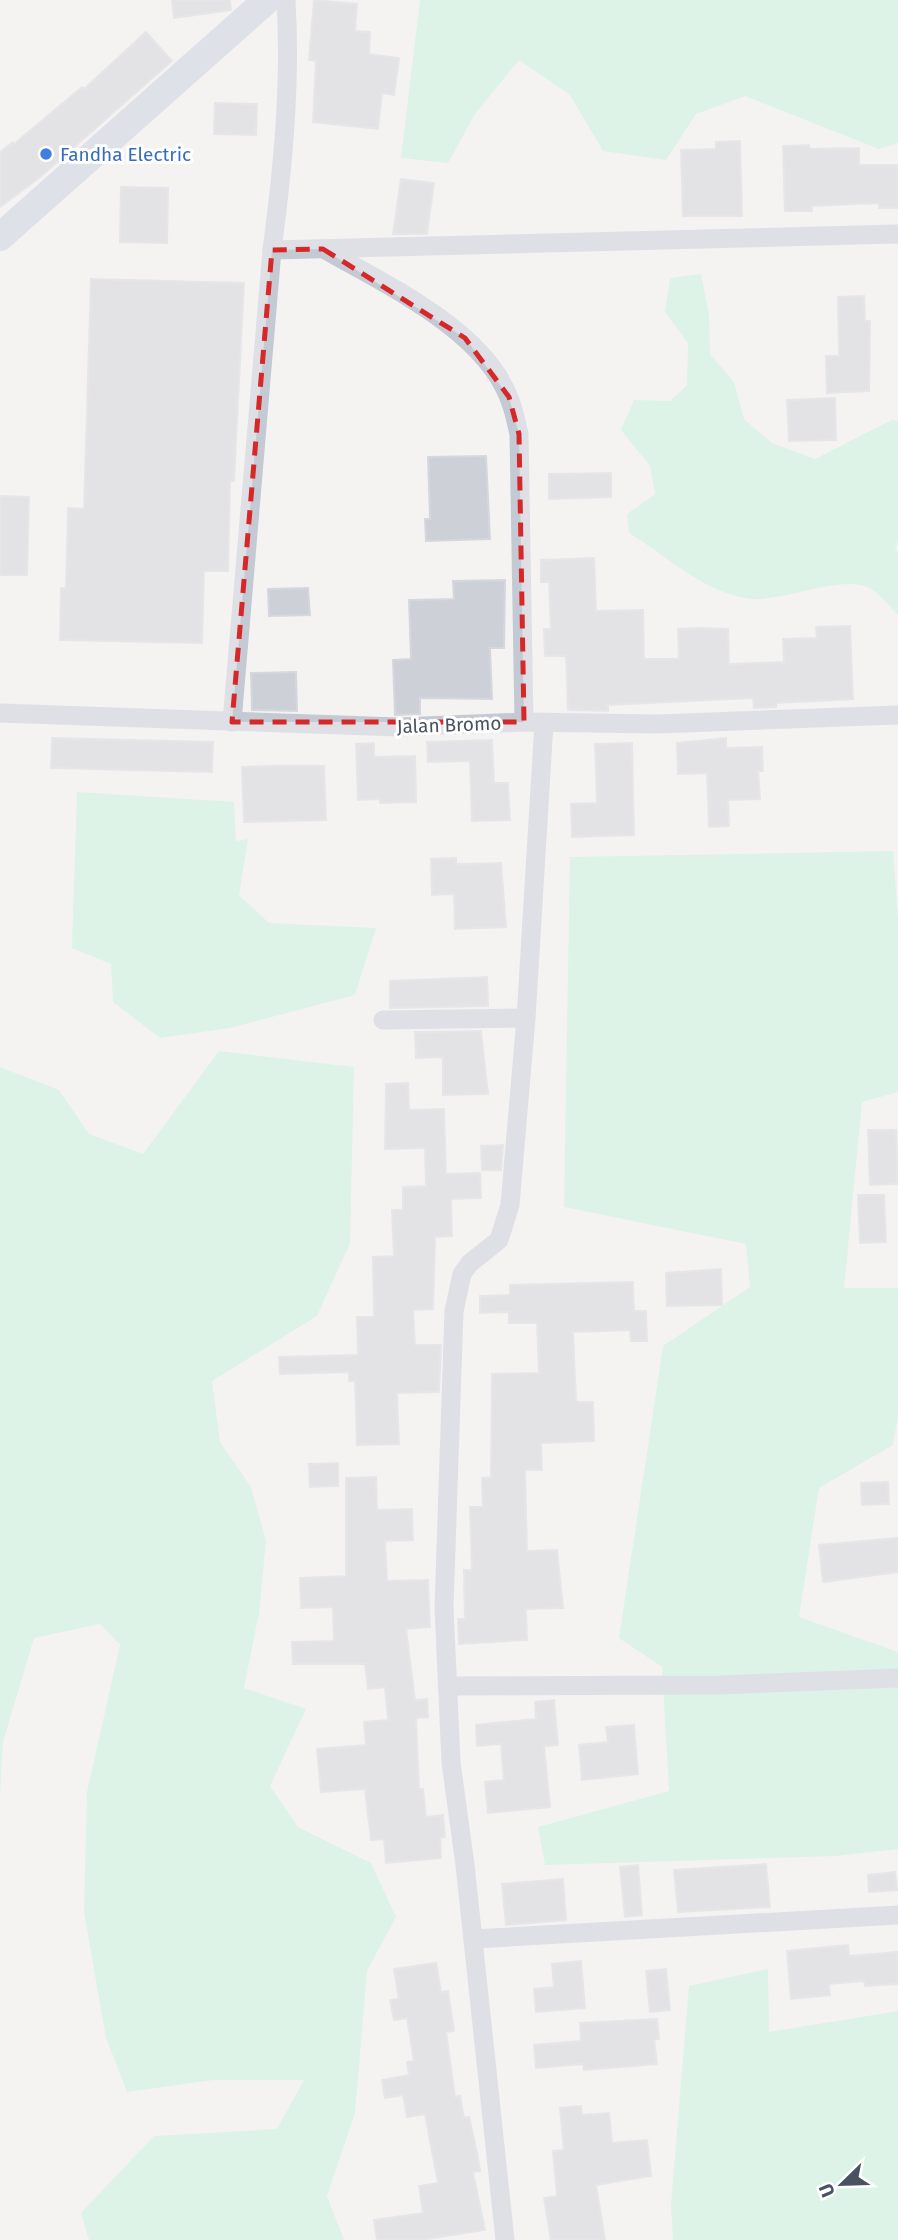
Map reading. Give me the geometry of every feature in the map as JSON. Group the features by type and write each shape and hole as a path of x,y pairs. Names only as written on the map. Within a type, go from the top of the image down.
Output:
{"main road":[{"path":"0,237 267,0"}],"street":[{"path":"232,722 285,120 288,43 286,0"},
{"path":"272,250 898,234"},
{"path":"323,249 419,305 465,338 492,368 509,397 519,434 534,723 526,1018 506,1225 499,1240 470,1263 462,1274 454,1311 444,1607 451,1762 505,2240"},
{"name":"Jalan Bromo","path":"0,713 399,727 534,723 657,724 898,715"},
{"path":"383,1020 526,1018"},
{"path":"447,1686 720,1685 898,1678"},
{"path":"473,1939 898,1915"}],"highlighted area":[{"path":"323,249 465,338 509,397 519,434 524,722 232,722 272,250"}],"green space":[{"path":"420,0 898,0 898,143 879,149 745,96 696,114 666,160 603,151 570,95 519,60 475,114 448,163 401,158"},
{"path":"701,274 709,314 710,354 734,382 744,419 772,443 815,459 892,420 898,421 898,542 895,550 898,553 898,615 875,592 859,585 828,586 760,599 729,594 698,580 629,533 627,514 655,494 650,466 621,430 634,400 670,401 687,385 688,343 665,312 670,278"},
{"path":"77,792 234,802 236,841 248,839 239,895 269,923 376,928 355,995 230,1028 160,1038 113,1002 111,964 72,948"},
{"path":"893,851 898,919 898,1092 862,1102 844,1288 898,1288 898,1416 893,1445 819,1488 799,1617 898,1652 898,1849 836,1856 545,1865 538,1827 669,1791 662,1667 619,1638 663,1346 750,1287 746,1244 564,1207 570,857"},
{"path":"219,1051 354,1067 350,1243 317,1316 212,1381 220,1442 251,1487 266,1541 259,1613 244,1688 306,1709 270,1786 298,1827 371,1863 396,1917 367,1971 355,2113 327,2196 344,2240 89,2240 81,2213 154,2136 277,2129 304,2080 213,2080 127,2092 106,2038 84,1912 87,1792 120,1645 100,1624 34,1638 3,1742 0,1794 0,1067 59,1090 89,1134 143,1154"},
{"path":"768,1969 769,2032 898,2011 898,2240 673,2240 671,2205 689,1986"}],"building":[{"path":"172,0 230,0 231,10 174,18"},
{"path":"314,0 357,4 355,31 370,32 369,54 399,58 394,95 382,93 378,129 313,122 316,61 309,60"},
{"path":"146,32 172,61 39,178 0,207 0,152 13,142 14,144 82,87 84,89"},
{"path":"215,103 257,104 256,135 214,134"},
{"path":"740,141 742,216 683,216 681,150 716,149 716,142"},
{"path":"809,145 810,149 859,148 859,165 898,165 898,208 879,208 879,203 812,206 812,211 785,211 783,146"},
{"path":"401,179 434,183 427,234 393,234"},
{"path":"121,187 168,188 167,243 120,242"},
{"path":"91,279 244,283 234,481 230,481 228,571 204,571 202,643 60,640 61,588 66,588 68,508 84,509"},
{"path":"864,296 865,321 870,321 869,391 827,393 826,356 839,356 838,297"},
{"path":"835,398 836,440 789,441 787,400"},
{"path":"486,456 490,539 426,541 425,519 430,519 428,457"},
{"path":"611,473 611,497 549,499 549,474"},
{"path":"0,496 29,497 27,575 0,575"},
{"path":"594,558 596,611 643,610 644,659 679,659 678,629 700,628 728,629 729,664 784,662 783,639 817,638 816,627 850,626 853,699 776,703 776,707 754,708 753,698 608,705 608,711 568,710 566,656 545,656 544,629 551,629 549,582 541,582 541,560"},
{"path":"505,580 504,648 490,648 492,699 420,698 420,714 395,715 393,660 411,659 409,600 454,599 453,581"},
{"path":"308,588 310,615 269,616 268,589"},
{"path":"296,672 297,711 252,710 251,673"},
{"path":"52,738 213,742 212,772 51,768"},
{"path":"726,738 726,748 762,747 763,771 758,771 760,799 728,800 729,826 709,827 707,773 678,774 677,743"},
{"path":"492,740 494,783 508,783 510,820 472,821 470,761 428,762 427,742"},
{"path":"374,743 374,757 415,756 416,802 380,803 380,799 358,800 356,744"},
{"path":"632,743 634,835 572,837 571,804 597,803 595,744"},
{"path":"324,766 326,820 244,822 242,767"},
{"path":"456,858 456,864 501,863 506,927 455,929 454,894 432,895 431,859"},
{"path":"487,977 488,1006 390,1008 390,981"},
{"path":"481,1031 488,1094 443,1095 443,1057 416,1058 415,1032"},
{"path":"408,1083 409,1110 444,1109 446,1174 480,1173 481,1198 451,1199 452,1236 435,1237 433,1309 413,1310 415,1345 441,1345 439,1392 397,1393 399,1444 357,1445 355,1381 349,1381 349,1372 280,1374 279,1357 358,1355 357,1317 374,1317 373,1257 394,1256 392,1210 403,1210 403,1187 426,1186 425,1148 385,1149 386,1084"},
{"path":"868,1130 896,1130 898,1184 870,1185"},
{"path":"503,1145 501,1170 482,1170 481,1146"},
{"path":"858,1195 884,1195 886,1242 860,1243"},
{"path":"721,1269 722,1305 667,1306 666,1273"},
{"path":"633,1282 634,1311 646,1311 647,1341 631,1341 630,1330 573,1332 576,1402 593,1402 594,1441 541,1443 542,1470 525,1470 527,1551 557,1550 563,1608 526,1609 527,1640 459,1644 458,1619 465,1619 464,1570 472,1570 470,1507 483,1507 482,1478 491,1477 492,1374 539,1373 537,1323 509,1323 509,1312 480,1313 480,1296 510,1295 510,1285"},
{"path":"338,1463 338,1486 310,1487 309,1464"},
{"path":"376,1477 377,1510 412,1509 413,1540 385,1541 387,1581 428,1580 430,1627 406,1629 415,1700 427,1699 428,1717 416,1718 419,1789 423,1789 426,1817 443,1815 445,1837 440,1838 441,1858 386,1863 384,1839 371,1840 365,1789 321,1792 317,1749 366,1745 364,1722 388,1720 385,1687 368,1689 365,1664 293,1664 292,1642 334,1641 333,1607 301,1608 300,1578 346,1576 346,1478"},
{"path":"888,1482 889,1504 862,1505 861,1483"},
{"path":"898,1538 898,1572 823,1582 819,1545"},
{"path":"554,1700 558,1745 544,1746 550,1807 488,1813 485,1782 504,1780 501,1744 477,1746 476,1725 536,1719 535,1702"},
{"path":"634,1725 638,1774 582,1780 579,1745 608,1742 606,1727"},
{"path":"766,1864 770,1907 678,1912 674,1870"},
{"path":"638,1865 642,1915 625,1917 620,1867"},
{"path":"895,1872 897,1890 869,1892 868,1875"},
{"path":"563,1879 566,1920 506,1925 502,1884"},
{"path":"848,1945 849,1956 898,1952 898,1984 865,1986 864,1981 829,1984 830,1995 791,1999 787,1951"},
{"path":"581,1961 585,2008 536,2012 534,1989 554,1987 552,1964"},
{"path":"436,1963 441,1992 448,1991 454,2031 446,2032 455,2097 460,2096 464,2118 469,2117 480,2171 473,2172 485,2230 421,2240 377,2240 374,2220 423,2213 419,2186 438,2183 425,2114 407,2117 403,2095 385,2098 382,2080 409,2075 407,2062 414,2061 407,2018 394,2020 390,2000 399,1999 394,1969"},
{"path":"666,1969 670,2010 650,2012 646,1971"},
{"path":"657,2019 659,2039 654,2040 657,2064 584,2070 583,2064 536,2068 534,2045 581,2041 580,2023"},
{"path":"581,2106 582,2115 609,2113 612,2143 647,2140 651,2176 596,2185 605,2240 551,2240 544,2198 557,2196 553,2151 564,2150 560,2108"}],"place":[{"name":"Fandha Electric","path":"46,154"}]}
